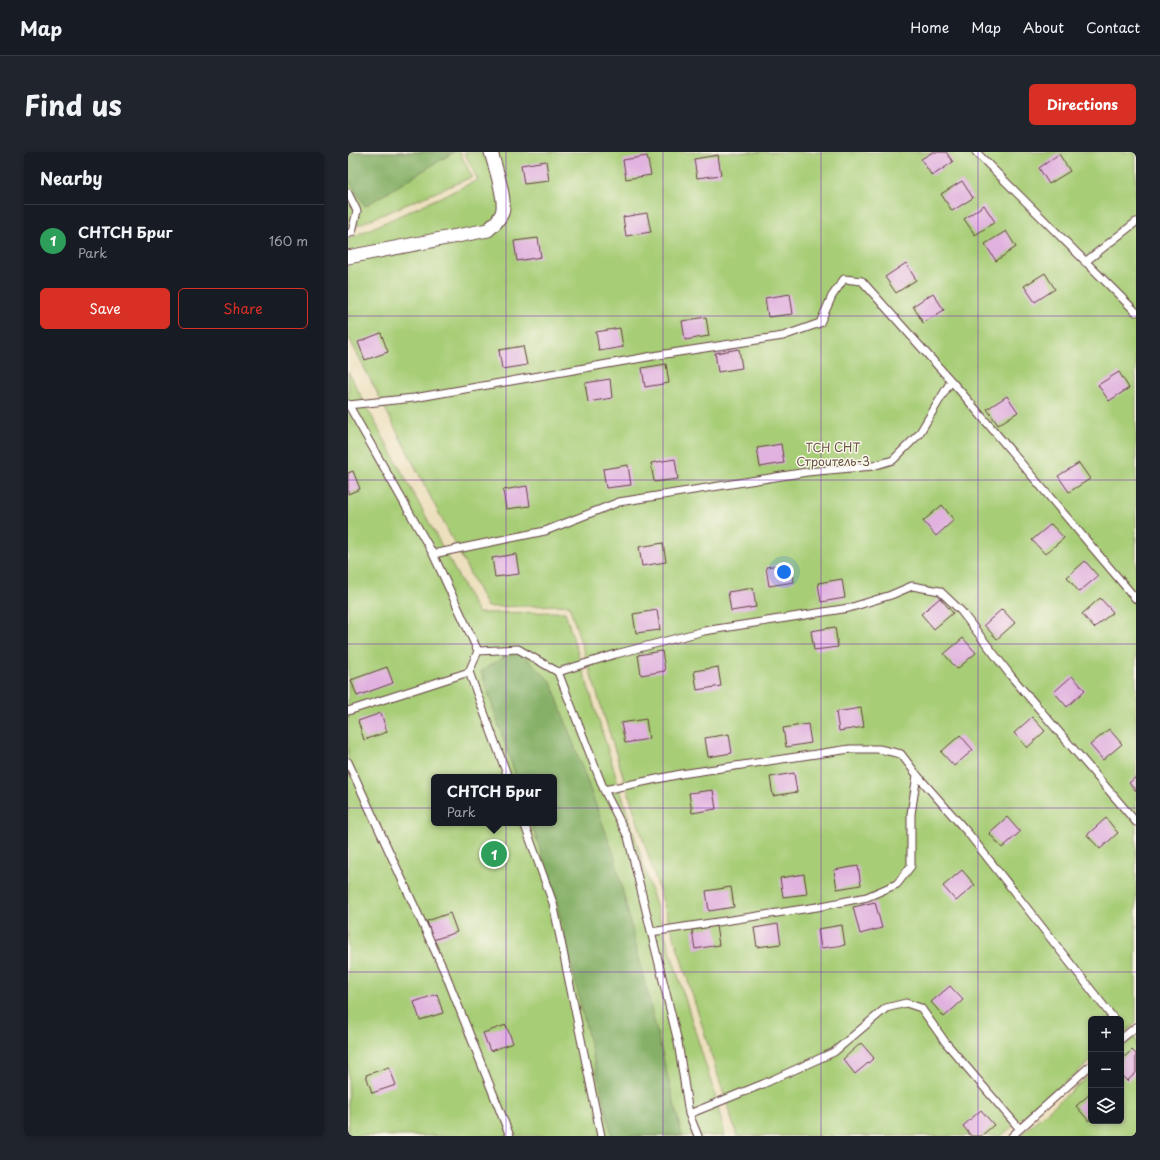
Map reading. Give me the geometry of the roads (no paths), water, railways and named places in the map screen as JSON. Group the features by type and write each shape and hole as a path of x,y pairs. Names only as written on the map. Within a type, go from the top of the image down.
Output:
{"street":[{"path":"348,257 488,230 502,213 504,202 491,152"}],"lane":[{"path":"976,152 1136,312"},
{"path":"348,193 357,211 352,232 348,234"},
{"path":"1085,262 1136,222"},
{"path":"507,774 470,672 478,651 432,554 348,404 414,398 659,355 783,336 820,323 832,296 844,279 862,281 951,381 1136,599"},
{"path":"432,554 545,531 619,502 807,472 873,466 893,460 919,434 951,381"},
{"path":"558,672 616,654 704,631 849,608 891,595 912,586 940,590 961,611 1011,676 1136,822"},
{"path":"478,651 518,649 558,672 604,790 628,837 678,1042 689,1114 698,1136"},
{"path":"348,711 470,672"},
{"path":"604,790 681,774 850,749 879,749 901,754 917,775 968,833 1112,1016"},
{"path":"348,762 446,975 510,1136"},
{"path":"651,932 817,907 867,897 896,884 911,866 911,814 917,775"},
{"path":"525,826 553,903 601,1136"},
{"path":"689,1114 763,1084 834,1052 886,1008 906,1003 921,1008 946,1043 1019,1128"},
{"path":"1124,1037 1136,1027"},
{"path":"1012,1136 1019,1128 1088,1068"}],"place":[{"name":"СНТСН Бриг","path":"494,854"}],"park label":[{"name":"ТСН СНТ Строитель-3","path":"833,455"}]}
